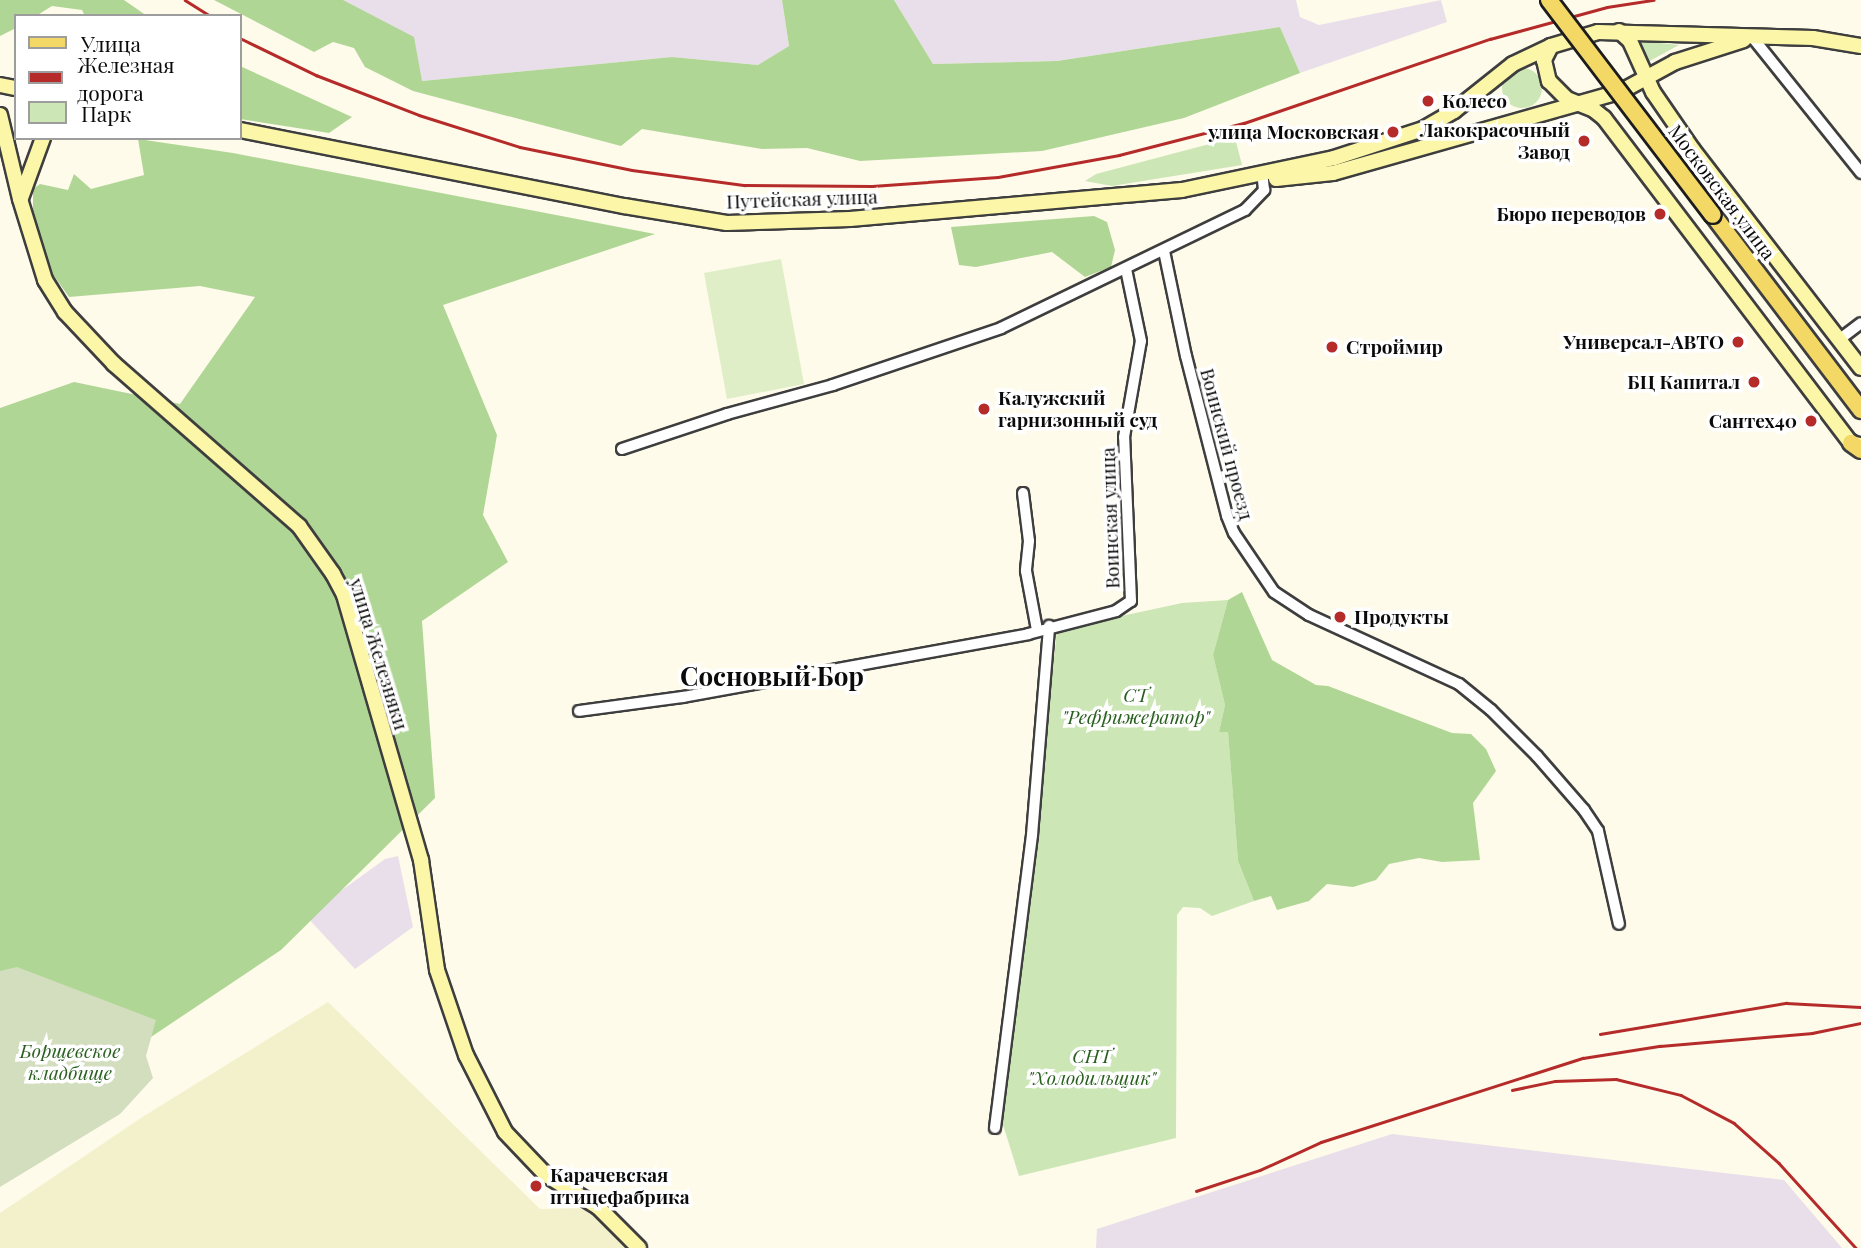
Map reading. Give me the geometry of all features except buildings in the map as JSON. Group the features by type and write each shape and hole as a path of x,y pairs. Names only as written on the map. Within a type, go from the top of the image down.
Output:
{"main road":[{"name":"Московская улица","path":"1549,0 1861,410"}],"street":[{"path":"1619,31 1630,41 1646,79 1693,150 1861,368"},
{"name":"Путейская улица","path":"242,130 624,206 727,223 850,219 1182,190 1247,179 1334,158 1423,129 1454,111 1513,64 1551,46 1598,32 1813,38 1861,46"},
{"name":"Путейская улица","path":"1247,179 1263,180 1333,173 1620,92 1675,62 1753,38"},
{"path":"1753,38 1861,173"},
{"path":"1551,46 1544,60 1549,81 1567,99 1582,103 1604,118 1858,446"},
{"name":"улица Железняки","path":"0,115 20,200 46,280 65,312 114,364 299,526 333,574 344,595 421,860 437,970 466,1055 505,1132 546,1175 598,1207 639,1248"},
{"path":"20,200 42,140"},
{"path":"622,449 727,414 833,385 1001,328 1245,210 1264,190 1263,180"},
{"name":"Воинский проезд","path":"1164,251 1186,356 1227,516 1234,533 1274,592 1309,615 1459,684 1491,710 1537,756 1584,810 1598,831 1619,924"},
{"name":"Воинская улица","path":"1049,626 1116,611 1131,601 1124,437 1141,341 1126,269"},
{"path":"1840,339 1861,323"},
{"path":"1023,493 1029,541 1026,571 1037,631"},
{"path":"579,711 683,697 1037,631 1049,626 1032,835 995,1128"}],"shaded area":[{"path":"343,0 782,0 789,46 758,65 672,57 422,81"},
{"path":"894,0 1296,0 1300,17 1319,25 1441,0 1447,22 1300,73 1280,27 1057,61 933,64"},
{"path":"398,856 413,927 355,969 306,916 385,859"},
{"path":"1392,1134 1784,1180 1842,1248 1096,1248 1097,1229"}],"green space":[{"path":"0,0 124,0 144,14 84,14 82,10 52,6 39,14 14,14 14,29 0,36"},
{"path":"214,0 343,0 414,37 422,81 672,57 758,65 789,46 782,0 894,0 933,64 1057,61 1280,27 1300,73 1184,118 1042,151 860,161 807,148 762,149 642,129 621,146 413,91 365,67 354,48 333,42 314,52"},
{"path":"1637,41 1641,41 1679,45 1648,62"},
{"path":"242,67 352,117 329,133 242,119"},
{"path":"1522,68 1536,74 1542,88 1536,102 1522,108 1508,102 1502,88 1508,74"},
{"path":"1507,114 1510,117 1347,165 1339,164"},
{"path":"1232,138 1236,142 1242,165 1112,186 1085,181 1096,174"},
{"path":"138,140 233,153 655,234 443,305 497,435 483,515 508,562 422,621 435,798 281,950 0,1138 0,408 74,382 180,404 255,297 200,286 69,297 49,269 33,219 33,189 40,184 68,190 74,174 91,189 144,175"},
{"path":"1094,216 1107,222 1115,250 1111,267 1085,277 1052,252 976,267 959,265 951,227"},
{"path":"781,259 804,384 727,399 704,273"},
{"path":"1242,592 1272,660 1316,685 1328,686 1452,733 1471,734 1486,749 1496,771 1473,803 1480,860 1442,862 1419,858 1389,864 1376,880 1353,887 1327,884 1309,901 1277,910 1271,896 1254,901 1238,861 1228,732 1219,732 1225,705 1213,655 1228,600"},
{"name":"СНТ \"Холодильщик\"","path":"1228,600 1213,655 1225,705 1219,732 1228,731 1238,861 1254,901 1212,916 1200,908 1183,907 1177,915 1176,1138 1019,1176 1000,1115 1032,866 1057,630 1182,603"},
{"name":"Борщевское кладбище","path":"17,967 156,1020 146,1056 153,1078 120,1114 0,1187 0,971"},
{"path":"328,1002 540,1209 591,1208 625,1248 0,1248 0,1213 144,1116"}],"railway":[{"path":"185,0 208,14"},
{"path":"242,39 316,75 419,115 520,147 632,170 745,185 872,186 998,177 1119,155 1244,123 1490,39 1607,7 1653,0"},
{"path":"1600,1034 1786,1003 1861,1007"},
{"path":"1196,1191 1260,1170 1321,1142 1583,1058 1660,1046 1812,1033 1861,1023"},
{"path":"1512,1090 1555,1081 1616,1079 1681,1095 1734,1123 1779,1163 1856,1248"}],"place":[{"name":"Колесо","path":"1428,101"},
{"name":"улица Московская","path":"1393,132"},
{"name":"Лакокрасочный Завод","path":"1584,141"},
{"name":"Бюро переводов","path":"1660,214"},
{"name":"Универсал-АВТО","path":"1738,342"},
{"name":"Строймир","path":"1332,347"},
{"name":"БЦ Капитал","path":"1754,382"},
{"name":"Калужский гарнизонный суд","path":"984,409"},
{"name":"Сантех40","path":"1811,421"},
{"name":"Продукты","path":"1340,617"},
{"name":"Карачевская птицефабрика","path":"536,1186"}],"district":[{"name":"Сосновый Бор","path":"772,676"}],"park label":[{"name":"СТ \"Рефрижератор\"","path":"1136,706"}]}
